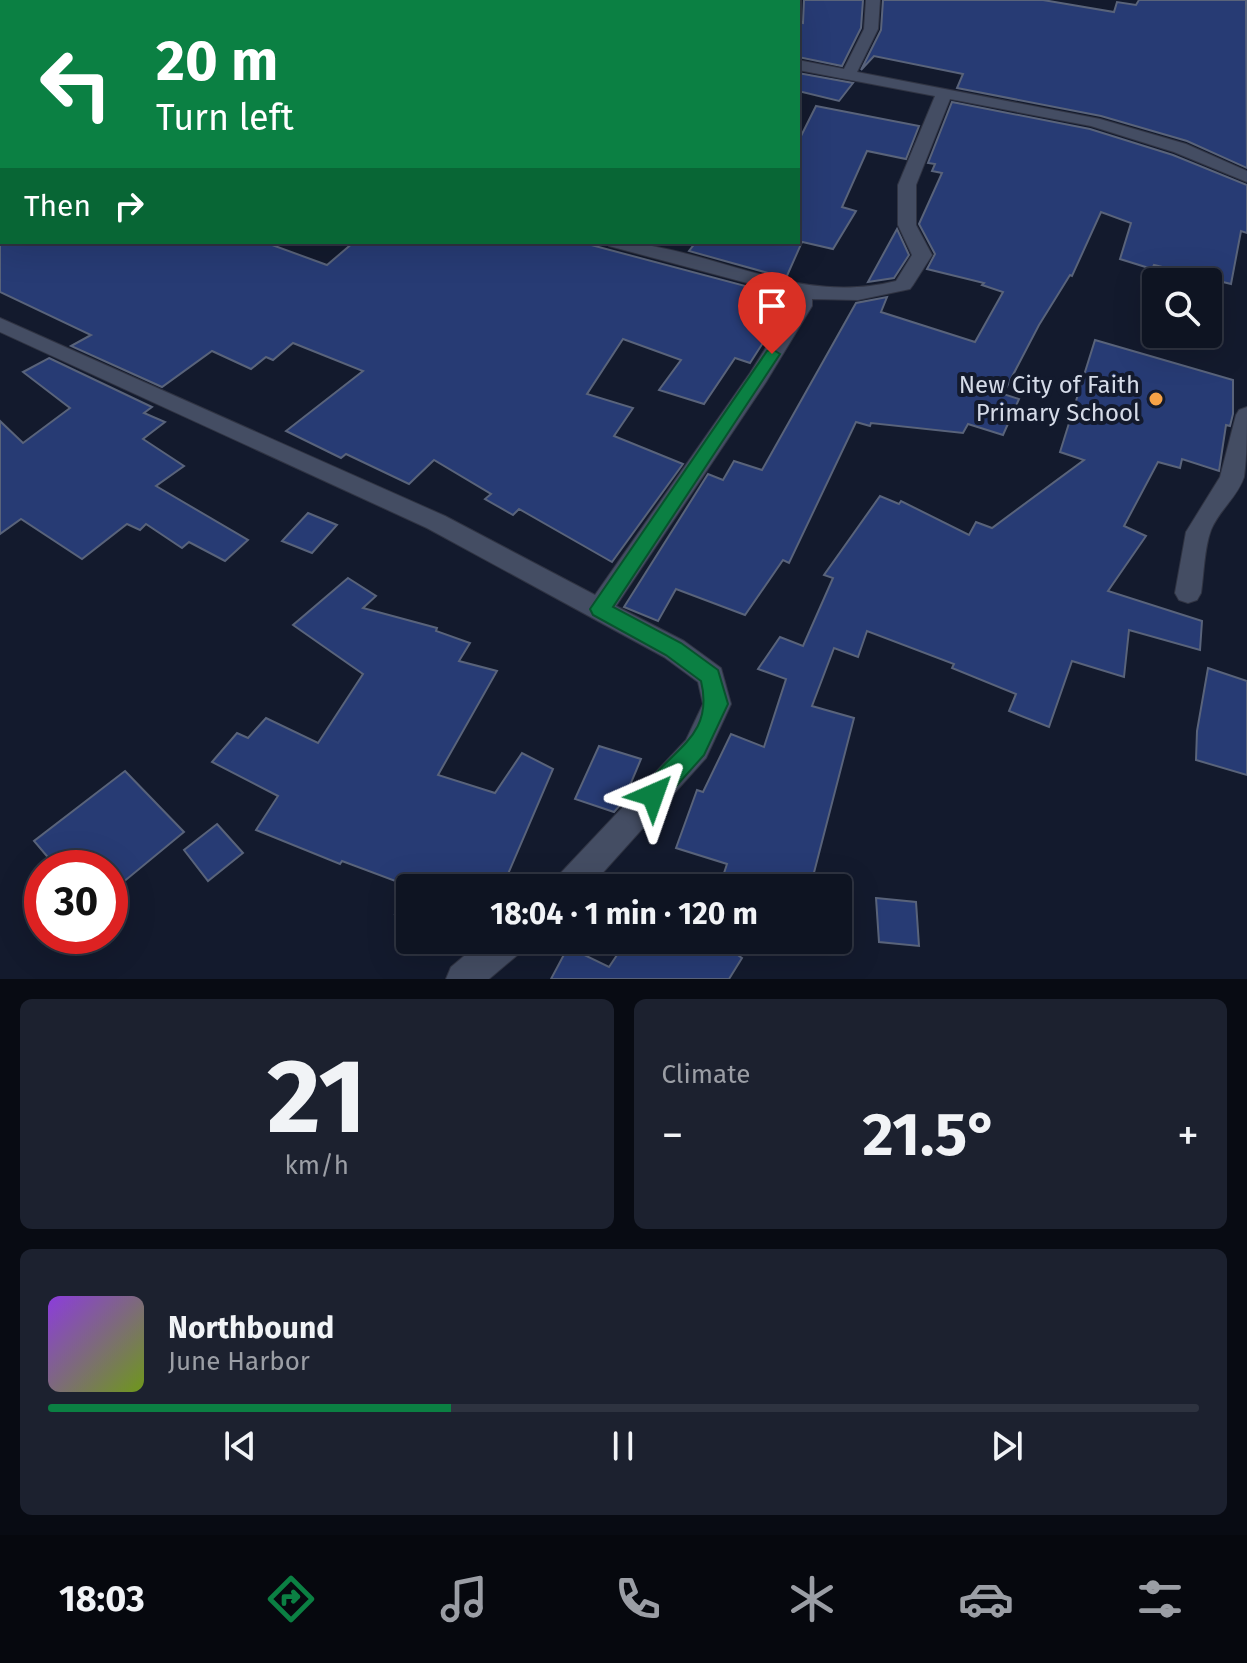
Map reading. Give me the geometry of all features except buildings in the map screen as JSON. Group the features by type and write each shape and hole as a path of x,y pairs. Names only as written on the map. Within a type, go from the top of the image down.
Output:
{"street":[{"path":"848,75 868,37 876,9 873,0"},
{"path":"800,65 1094,122 1180,148 1247,177"},
{"path":"623,244 802,294 839,297 877,293 903,285 922,255 907,225 907,185 945,91"},
{"path":"600,609 758,377 802,306 802,294"},
{"path":"0,324 422,515 674,649 711,676 717,704 696,749 581,874"},
{"path":"1188,593 1198,532 1210,510 1223,497 1232,477 1247,415"},
{"path":"463,979 492,954"}],"place":[{"name":"New City of Faith Primary School","path":"1156,399"}],"route":[{"path":"653,795 696,749 717,704 711,676 674,649 600,609 772,354"}]}
